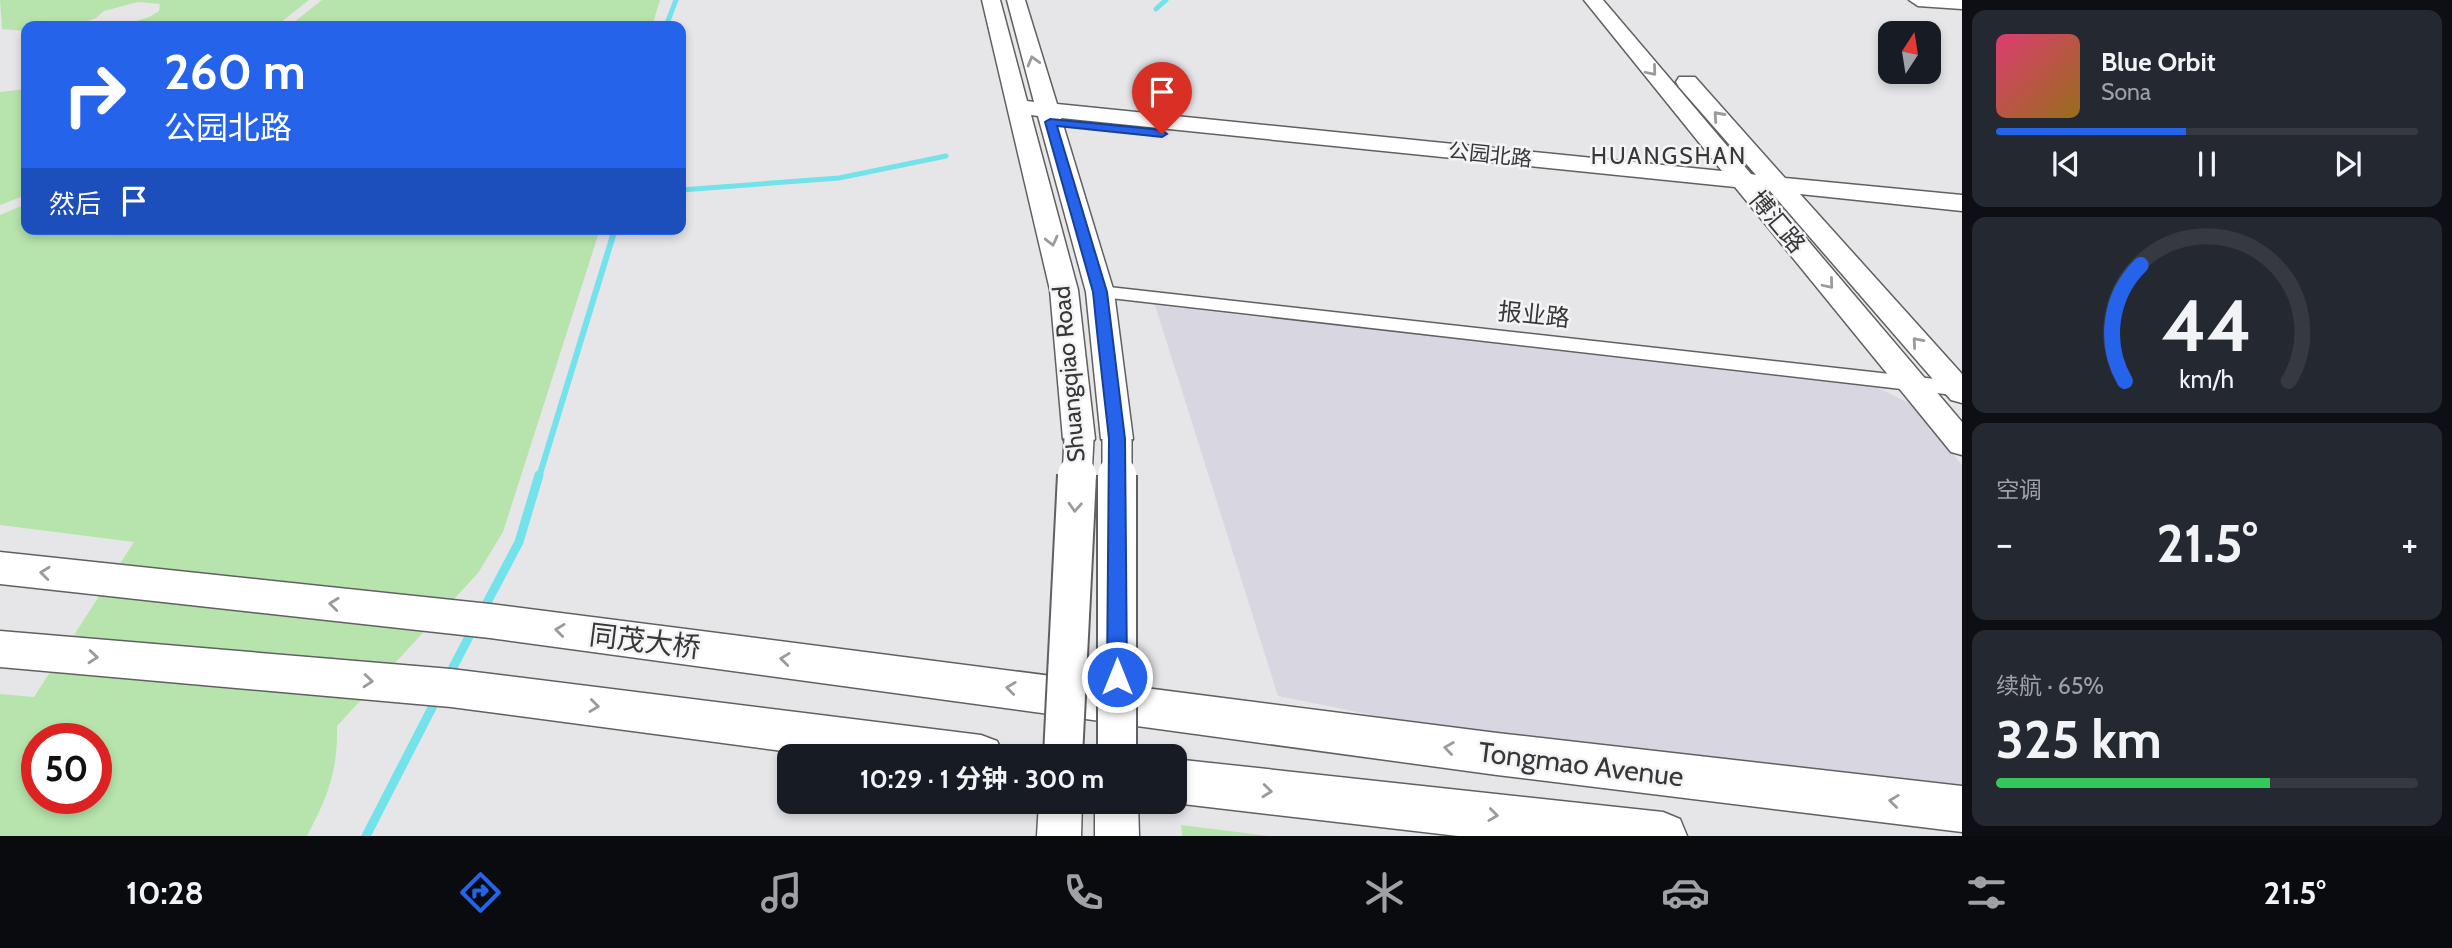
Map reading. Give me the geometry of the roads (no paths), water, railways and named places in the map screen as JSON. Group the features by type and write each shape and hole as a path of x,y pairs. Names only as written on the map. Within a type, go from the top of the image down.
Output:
{"main road":[{"name":"博汇路","path":"1593,0 1962,444"},
{"name":"博汇路","path":"1614,0 1961,390"},
{"path":"1918,0 1962,4"},
{"name":"Shuangqiao Road","path":"992,4 1064,290 1079,439 1064,744"},
{"name":"Shuangqiao Road","path":"1016,4 1100,292 1117,439 1117,744"},
{"name":"公园北路","path":"1020,113 1748,187 1962,214"},
{"name":"公园北路","path":"1785,191 1962,203"},
{"name":"同茂大桥","path":"0,568 490,621 1200,713"},
{"path":"12,650 452,688 888,744"},
{"name":"Tongmao Avenue","path":"1200,713 1511,756 1962,809"},
{"path":"1187,782 1663,836"},
{"path":"1059,836 1060,814"},
{"path":"1117,814 1117,836"}],"street":[{"name":"报业路","path":"1100,292 1961,390"}],"waterway":[{"path":"668,21 676,0"},
{"path":"1156,9 1166,0"},
{"path":"686,190 839,178 946,156"},
{"path":"539,477 613,235"},
{"path":"482,612 519,542 539,475"},
{"path":"448,677 473,629"},
{"path":"366,836 436,700"}],"district":[{"name":"HUANGSHAN","path":"1669,156"}]}
